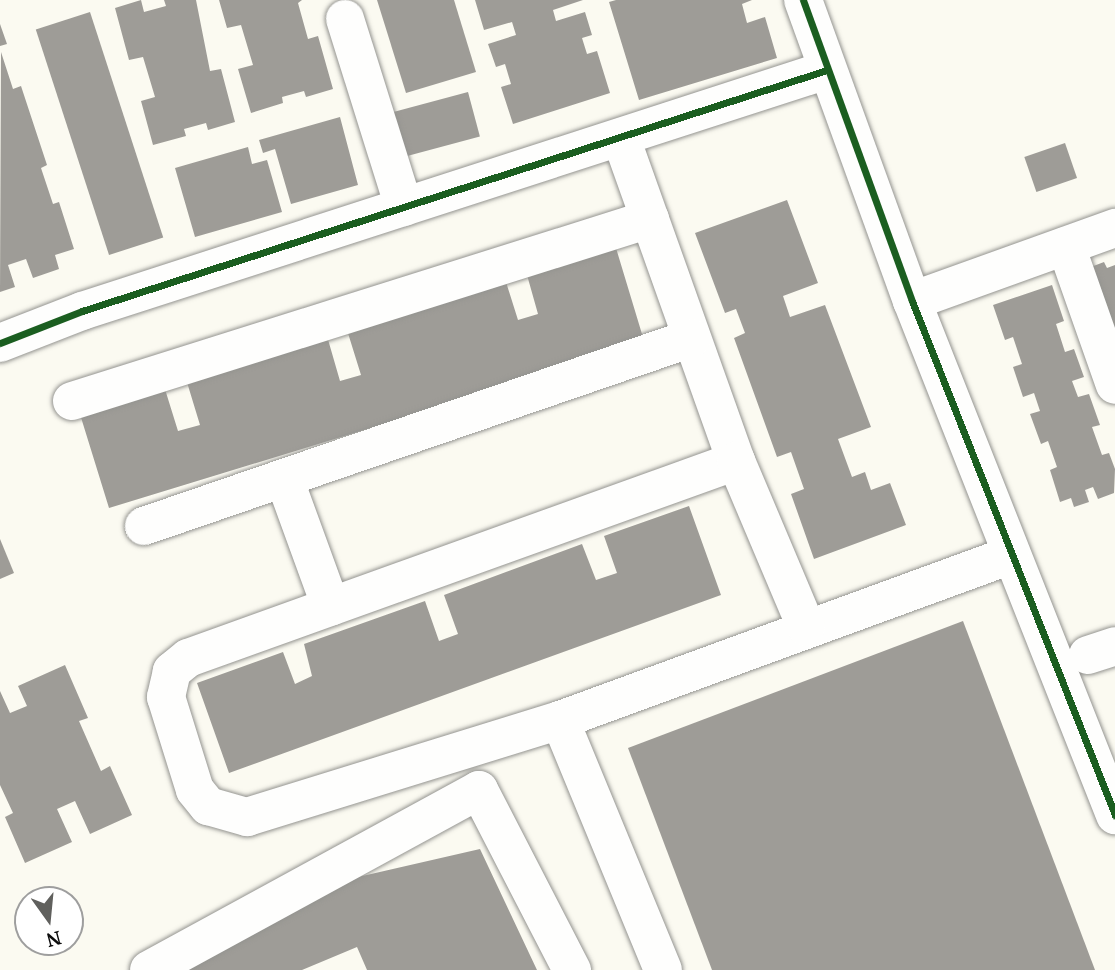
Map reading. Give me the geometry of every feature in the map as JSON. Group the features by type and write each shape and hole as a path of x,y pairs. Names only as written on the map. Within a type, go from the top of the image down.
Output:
{"street":[{"path":"803,0 912,301 1010,555 1115,815"},
{"path":"345,19 404,208"},
{"path":"0,343 82,311 827,70"},
{"path":"621,138 736,461 806,627"},
{"path":"72,401 650,219"},
{"path":"912,301 1115,229"},
{"path":"1066,246 1115,385"},
{"path":"144,526 692,338"},
{"path":"736,461 188,658 172,671 166,697 195,790 208,806 247,817 560,720 806,627 1010,555"},
{"path":"284,478 331,607"},
{"path":"560,720 663,970"},
{"path":"149,970 479,790 572,970"}],"building":[{"path":"141,0 144,12 166,6 164,0 196,0 210,71 221,69 235,122 208,130 206,123 184,129 186,136 153,145 141,101 155,97 143,57 129,60 115,8"},
{"path":"219,0 302,0 298,3 308,39 318,36 333,89 306,97 304,91 282,97 283,103 251,113 238,69 253,65 241,25 227,28"},
{"path":"377,0 454,0 476,72 406,93"},
{"path":"475,0 583,0 553,10 556,21 585,12 592,35 582,38 587,54 597,51 610,93 513,124 501,87 511,84 505,64 496,67 488,44 516,35 512,22 484,30"},
{"path":"752,0 742,4 747,23 765,17 777,58 639,100 609,2"},
{"path":"90,12 163,237 109,255 36,30"},
{"path":"0,24 7,44 0,46"},
{"path":"1,52 13,89 21,86 47,165 41,168 53,204 59,202 74,249 55,255 59,269 33,278 26,259 8,265 15,287 0,292"},
{"path":"468,92 480,136 401,158 389,113"},
{"path":"340,117 358,185 291,204 275,149 263,153 259,140"},
{"path":"1065,143 1077,178 1036,192 1024,157"},
{"path":"248,147 252,164 267,160 282,212 195,237 175,168"},
{"path":"787,200 818,283 783,296 790,317 825,305 871,427 838,439 852,477 865,472 871,490 890,483 906,525 814,559 791,494 804,489 791,452 777,457 734,338 745,333 736,309 725,313 695,233"},
{"path":"616,248 645,344 109,508 79,411 164,386 178,431 200,425 186,379 327,336 340,381 361,375 347,330 506,282 518,320 538,314 527,275"},
{"path":"1104,262 1107,268 1115,265 1115,355 1083,270"},
{"path":"1052,285 1064,321 1056,324 1065,352 1074,349 1084,377 1072,381 1078,397 1089,394 1100,425 1092,427 1102,455 1109,453 1115,469 1114,493 1098,499 1093,487 1085,490 1089,502 1074,507 1071,498 1060,502 1050,470 1057,467 1048,441 1041,444 1030,414 1040,411 1034,393 1023,397 1013,367 1022,364 1013,337 1005,340 993,305"},
{"path":"689,506 721,595 229,773 197,683 283,652 295,684 312,676 304,644 425,601 439,641 458,634 444,595 582,544 596,580 617,573 604,536"},
{"path":"0,539 14,573 0,579"},
{"path":"963,621 1095,970 712,970 628,748"},
{"path":"65,665 88,718 79,721 101,771 110,766 132,815 90,834 75,801 57,809 72,842 25,863 5,817 13,813 0,785 0,691 10,713 27,706 18,686"},
{"path":"480,849 537,970 367,970 357,947 302,970 182,970 358,877"}],"cycle path":[{"path":"803,0 912,301 1115,815"},
{"path":"0,343 82,311 827,70"}]}
